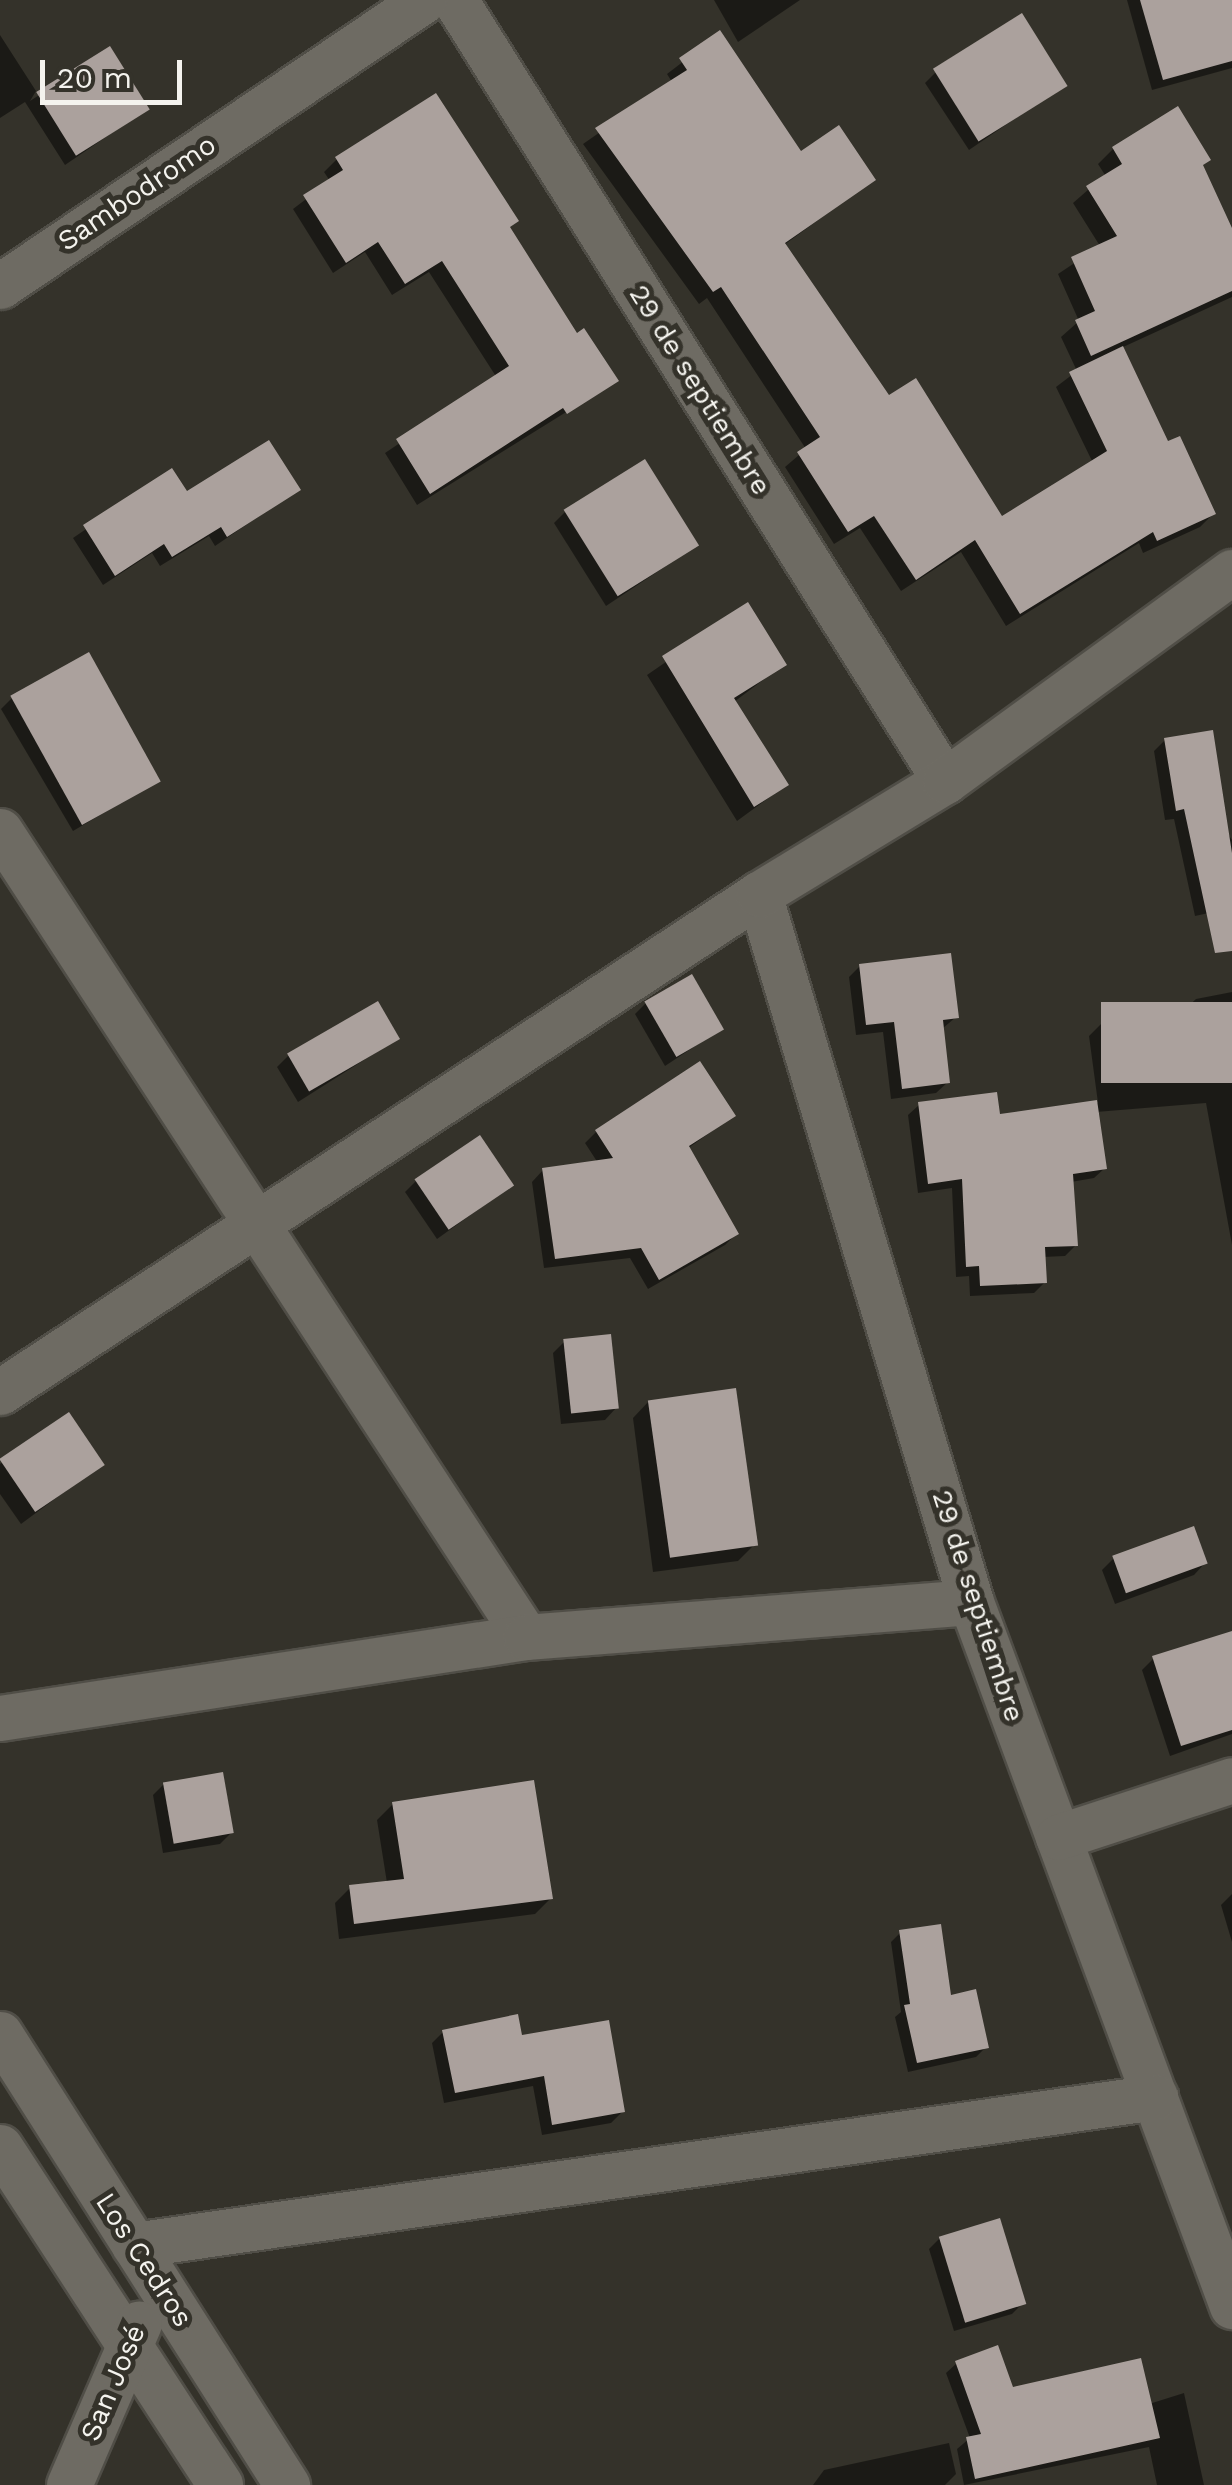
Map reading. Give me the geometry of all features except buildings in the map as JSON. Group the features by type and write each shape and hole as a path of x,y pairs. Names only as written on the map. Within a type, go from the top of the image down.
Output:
{"street":[{"name":"Sambodromo","path":"0,286 424,0"},
{"name":"29 de septiembre","path":"455,0 945,781"},
{"path":"0,1392 254,1220 758,894 945,781 1232,572"},
{"path":"0,831 526,1637"},
{"name":"29 de septiembre","path":"758,894 971,1602 1232,2306"},
{"path":"0,1718 526,1637 971,1602"},
{"path":"1058,1837 1232,1780"},
{"name":"Los Cedros","path":"0,2034 288,2485"},
{"path":"146,2262 1155,2098"},
{"path":"0,2147 220,2485"},
{"name":"San José","path":"69,2485 129,2346 146,2262"}]}
